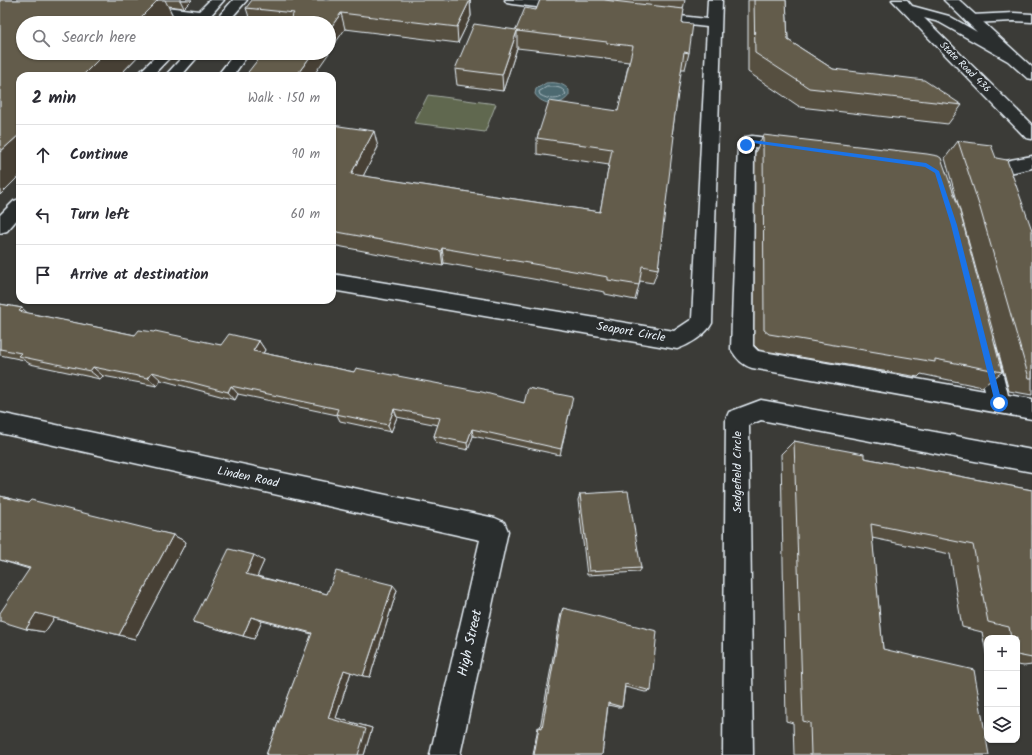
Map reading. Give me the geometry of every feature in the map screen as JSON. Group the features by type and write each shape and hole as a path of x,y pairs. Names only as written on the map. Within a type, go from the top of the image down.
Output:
{"street":[{"path":"202,16 217,0"},
{"path":"226,16 240,0"},
{"path":"512,0 582,8"},
{"name":"Seaport Circle","path":"336,283 677,340 696,328 702,323 713,81 715,0"},
{"path":"951,0 1032,75"},
{"path":"903,4 944,19 1014,58"},
{"name":"State Road 436","path":"903,4 1032,134"},
{"path":"125,6 182,16"},
{"path":"644,16 714,24"},
{"path":"972,19 1014,17 1032,18"},
{"path":"148,72 160,60"},
{"path":"177,72 188,60"},
{"path":"228,72 237,60"},
{"path":"808,149 752,142 746,145 742,349 752,359 1032,409"},
{"path":"1011,204 1001,170 1032,162"},
{"path":"0,226 16,209"},
{"path":"981,333 999,403"},
{"name":"Sedgefield Circle","path":"738,755 737,419 761,410 1032,461"},
{"name":"Linden Road","path":"0,424 495,531"},
{"name":"High Street","path":"445,755 495,531"}],"green space":[{"path":"428,95 496,104 485,132 414,123"}],"water":[{"path":"546,83 561,84 569,90 569,95 562,102 552,104 542,101 535,94 536,89"}],"building":[{"path":"0,0 158,0 142,16 16,16 16,60 98,60 86,72 16,72 16,138 0,152"},
{"path":"252,0 470,0 457,27 341,13 336,20 336,16 292,16 294,13 246,8"},
{"path":"540,0 604,0 684,9 682,23 693,24 689,53 684,52 672,135 674,136 658,269 642,266 639,285 608,280 608,277 442,248 441,251 336,232 336,126 374,131 351,174 600,212 612,149 537,138 549,101 618,111 633,46 517,31 502,75 455,69 474,24 516,30 525,8 536,10"},
{"path":"754,0 786,0 788,40 833,69 924,80 962,105 809,88 755,53"},
{"path":"258,60 308,60 299,72 248,72"},
{"path":"763,135 927,154 941,158 959,208 1002,372 935,359 935,362 769,334 764,330"},
{"path":"958,141 991,145 996,158 1007,160 1032,230 1032,378 1029,378 980,208"},
{"path":"0,304 22,308 19,311 135,335 139,330 155,331 221,345 229,334 259,341 253,351 354,372 356,368 482,392 524,403 528,388 573,397 561,449 472,429 467,443 434,436 440,418 394,409 388,425 336,414 338,409 231,386 228,392 152,372 148,378 93,367 90,371 18,356 21,353 0,349"},
{"path":"794,441 864,454 864,458 1032,490 1032,658 1020,656 1020,635 1010,635 1009,627 988,622 973,545 871,524 883,649 974,670 984,727 984,743 987,743 989,755 811,755 810,723 803,721"},
{"path":"628,491 641,568 589,571 580,494"},
{"path":"0,496 28,503 31,500 173,535 119,635 36,613 26,629 0,621 0,613 30,568 0,560"},
{"path":"229,549 254,555 246,574 327,594 336,571 393,585 363,676 344,670 328,718 366,729 358,755 266,755 312,633 251,617 243,636 193,622"},
{"path":"563,608 657,631 651,691 625,684 622,707 608,703 602,755 534,755 539,727 542,728"}],"route":[{"path":"746,145 752,142 926,165 938,172 954,225 999,403"}]}
